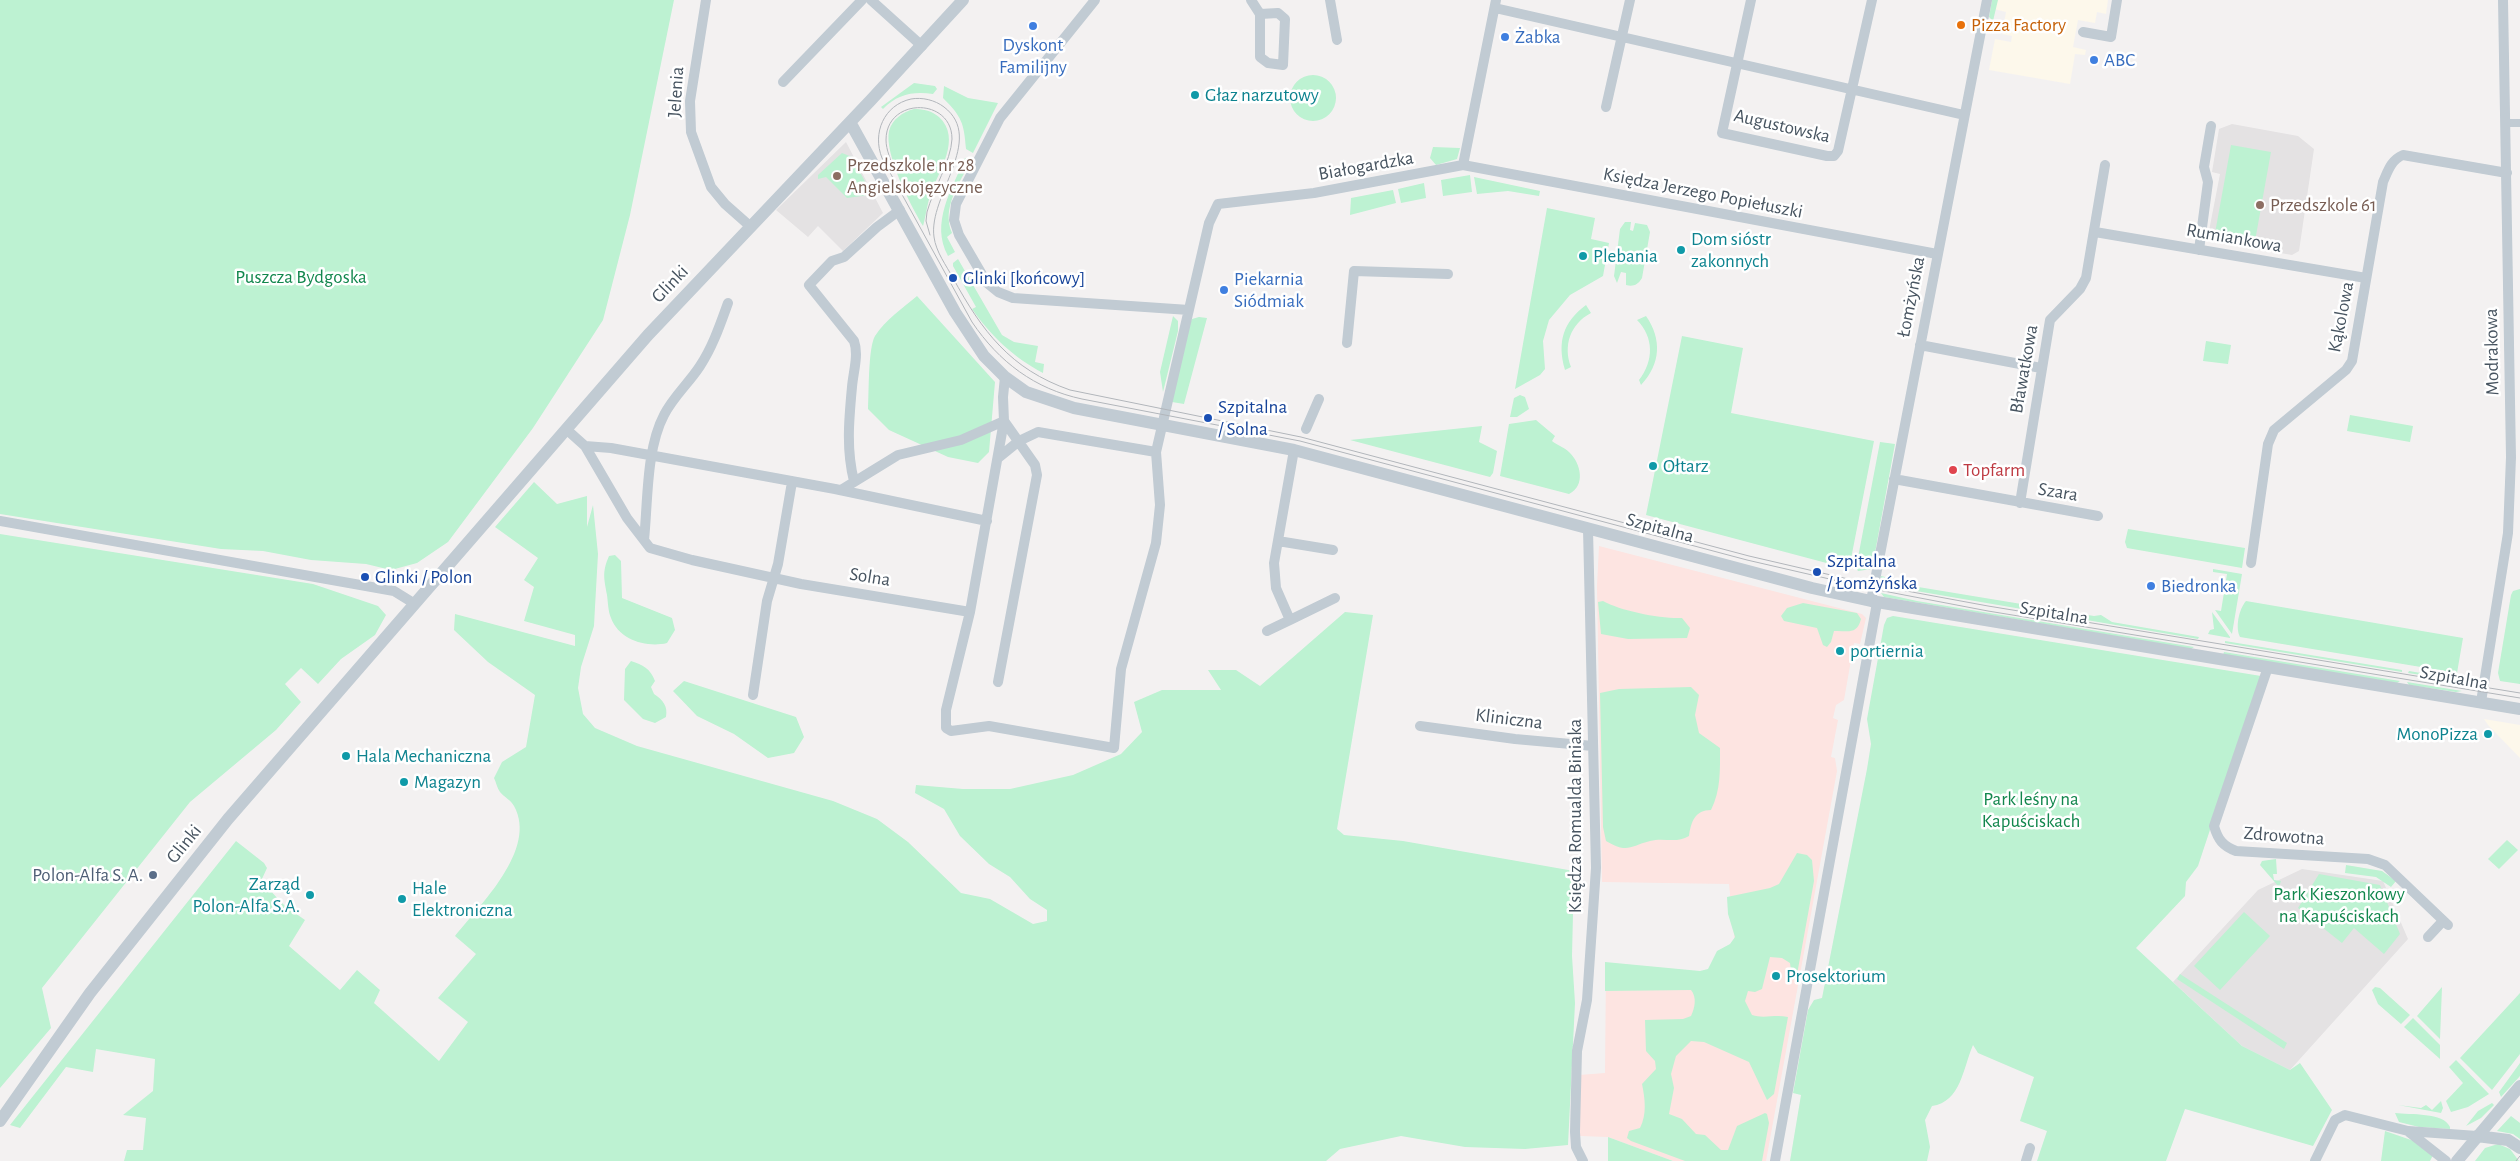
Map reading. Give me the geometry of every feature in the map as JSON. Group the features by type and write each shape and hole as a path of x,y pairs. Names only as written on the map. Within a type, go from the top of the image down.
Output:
{"street":[{"name":"Jelenia","path":"706,0 690,101 691,132 711,187 725,204 751,227"},
{"path":"783,82 862,0"},
{"path":"871,0 922,46"},
{"name":"Glinki","path":"0,1121 90,993 228,819 648,335 922,46 963,0"},
{"path":"1096,0 1021,90 992,131 956,204 956,227 987,282 992,288 1005,295 1056,302 1189,310"},
{"path":"1251,0 1260,14 1260,57 1268,63 1283,65 1285,20 1278,13 1260,14"},
{"path":"1330,0 1336,40"},
{"path":"1606,107 1630,0"},
{"path":"1736,62 1750,0"},
{"path":"1852,88 1872,0"},
{"name":"Łomżyńska","path":"1775,1161 1894,479 1987,0"},
{"path":"2083,32 2111,37 2117,0"},
{"name":"Modrakowa","path":"2481,702 2508,524 2511,392 2503,0"},
{"path":"1463,165 1495,4 1622,36 1964,115"},
{"name":"Augustowska","path":"1736,62 1722,128 1722,133 1728,136 1834,156 1838,151 1852,88"},
{"path":"850,122 900,210 877,227 844,257 832,261 809,285 854,341 858,350 854,363 848,432 854,481"},
{"path":"2506,123 2520,123"},
{"path":"2199,250 2208,182 2204,168 2211,126"},
{"name":"Kąkolowa","path":"2251,563 2268,444 2274,430 2346,370 2352,361 2384,182 2397,158 2403,155 2506,173"},
{"name":"Białogardzka","path":"970,612 946,710 946,728 951,731 989,726 1114,748 1121,669 1156,543 1160,506 1156,452 1212,213 1218,204 1321,192 1463,165"},
{"name":"Księdza Jerzego Popiełuszki","path":"1463,165 1937,254"},
{"name":"Bławatkowa","path":"2020,503 2050,320 2080,289 2086,278 2105,165"},
{"name":"Szpitalna","path":"900,210 955,312 984,356 1005,377 1026,392 1045,400 1074,408 1294,450 1588,529 1874,602 2520,709"},
{"name":"Rumiankowa","path":"2095,232 2366,278"},
{"path":"1347,344 1354,271 1448,274"},
{"path":"644,540 652,455 663,416 700,366 714,343 728,303"},
{"path":"1920,345 2041,368"},
{"path":"970,612 1004,421 1002,397 1005,377"},
{"path":"1306,429 1318,399"},
{"path":"841,490 898,455 961,440 1004,421"},
{"path":"998,682 1037,475 1035,465 1004,421"},
{"name":"Solna","path":"566,429 585,446 627,518 650,548 773,578 970,612"},
{"path":"998,458 1019,442 1038,432 1156,452"},
{"path":"585,446 652,455 841,490 987,521"},
{"path":"1290,620 1276,588 1274,574 1294,450"},
{"name":"Szara","path":"1894,479 2098,516"},
{"path":"753,695 767,601 778,564 792,482"},
{"path":"0,521 394,592 415,604"},
{"name":"Księdza Romualda Biniaka","path":"1583,1161 1576,1147 1575,1132 1577,1051 1587,1000 1596,868 1588,529"},
{"path":"1278,541 1333,550"},
{"path":"1267,631 1335,598"},
{"name":"Zdrowotna","path":"2268,667 2214,826 2217,838 2236,851 2368,859 2385,866 2446,923 2428,937"},
{"name":"Kliniczna","path":"1420,726 1515,739 1593,746"},
{"path":"2457,1161 2476,1136 2520,1086"},
{"path":"2315,1161 2335,1120 2339,1116 2350,1115 2408,1131 2508,1140 2520,1148"},
{"path":"2408,1131 2446,1161"},
{"path":"2026,1161 2030,1148"}],"shaded area":[{"path":"1996,0 2108,0 2106,14 2097,12 2095,23 2078,20 2073,47 2086,50 2085,55 2075,54 2070,84 1989,70 1995,39 2011,42 2012,36 2002,34 2006,12 1994,9"},
{"name":"Przedszkole 61","path":"2232,124 2298,136 2314,149 2299,251 2292,255 2212,241 2208,236 2220,174 2212,172 2219,129"},
{"name":"Przedszkole nr 28 Angielskojęzyczne","path":"846,142 883,213 843,251 818,226 808,237 776,210"},
{"path":"1599,546 1862,614 1866,618 1860,644 1854,643 1844,700 1836,705 1833,718 1838,720 1831,757 1835,758 1837,771 1766,1161 1673,1161 1608,1137 1580,1136 1579,1075 1605,1073 1606,966 1713,974 1736,954 1729,884 1602,882 1597,586"},
{"path":"2484,719 2520,725 2520,758 2488,725"},
{"path":"2302,869 2383,881 2408,939 2290,1070 2242,1046 2173,982 2258,890"}],"green space":[{"name":"Puszcza Bydgoska","path":"0,0 674,0 630,215 603,320 533,428 448,542 417,563 391,570 366,564 311,560 263,551 221,549 0,514"},
{"path":"1992,0 1998,0 1993,21 1989,17"},
{"path":"1318,75 1322,76 1332,85 1335,89 1335,107 1326,117 1318,121 1308,121 1300,117 1291,107 1290,93 1294,85 1304,76"},
{"path":"914,83 935,86 937,89 933,94 913,93 906,95 894,100 883,109 881,107"},
{"path":"944,86 968,98 998,103 973,153 966,149 961,121 943,98"},
{"path":"914,109 928,111 939,117 946,125 949,135 947,155 928,201 923,226 894,166 889,141 890,127 895,120 902,114"},
{"path":"2231,145 2271,152 2255,241 2215,233"},
{"path":"1433,147 1460,148 1457,159 1436,165 1430,158"},
{"path":"842,153 852,157 870,191 869,195 847,198 826,177 818,179 818,175"},
{"path":"965,158 971,160 950,205 949,224 952,233 947,237 955,252 948,256 943,244 942,219 949,194"},
{"path":"1470,175 1472,192 1443,196 1441,180"},
{"path":"1474,177 1540,191 1539,196 1508,191 1477,194"},
{"path":"1424,183 1426,198 1401,203 1398,189"},
{"path":"1393,190 1396,203 1350,215 1351,198"},
{"path":"1547,208 1595,218 1591,239 1609,243 1603,276 1570,295 1549,320 1543,341 1545,369 1540,375 1515,389"},
{"path":"1625,222 1631,222 1630,230 1633,231 1635,223 1647,225 1650,232 1642,278 1633,286 1626,285 1626,273 1621,272 1617,283 1614,276 1620,229"},
{"path":"958,259 1002,335 1014,342 1038,346 1035,362 1044,364 1043,373 1004,346 987,329 972,309 976,307 953,266 953,263"},
{"path":"917,296 995,382 989,452 978,463 948,457 889,430 868,409 870,360 875,336 889,319"},
{"path":"1586,305 1591,313 1573,329 1568,344 1571,367 1565,370 1562,350 1564,333 1572,318"},
{"path":"1173,316 1178,321 1178,331 1163,392 1160,372"},
{"path":"1646,316 1655,334 1657,351 1652,369 1641,385 1639,380 1647,365 1650,349 1647,334 1637,320"},
{"path":"1199,317 1207,318 1184,404 1172,402 1190,323 1192,319"},
{"path":"1682,336 1743,348 1731,413 1874,441 1849,569 1646,515"},
{"path":"2206,341 2231,345 2228,364 2203,361"},
{"path":"1520,395 1525,397 1529,409 1517,417 1510,417 1514,398"},
{"path":"2350,415 2413,426 2410,442 2347,431"},
{"path":"1536,420 1555,436 1552,441 1567,450 1579,468 1580,480 1578,486 1569,494 1500,476 1509,424"},
{"path":"1482,426 1479,442 1497,451 1493,473 1490,477 1350,440"},
{"path":"1880,442 1895,444 1872,569 1858,571 1856,568"},
{"path":"534,482 557,504 587,496 587,527 593,505 598,554 594,626 581,667 578,688 583,714 595,728 637,746 833,801 877,819 908,842 961,893 990,899 1033,924 1047,921 1047,910 1030,899 1010,877 989,864 960,836 944,809 915,793 916,785 963,789 1010,789 1073,775 1121,754 1142,732 1134,702 1162,690 1221,690 1208,670 1236,670 1260,686 1345,612 1373,615 1337,829 1344,835 1403,841 1574,871 1572,956 1575,1003 1568,1145 1525,1149 1465,1147 1401,1136 1340,1149 1326,1161 124,1161 127,1150 143,1150 146,1118 123,1115 153,1091 155,1059 96,1049 93,1072 66,1067 20,1128 10,1125 236,841 264,863 267,868 261,881 285,906 305,920 289,946 340,990 357,970 380,990 374,1003 439,1061 468,1022 438,998 476,954 455,936 503,876 518,840 519,823 514,806 500,792 494,778 502,762 526,747 535,695 488,662 454,630 455,614 575,646 575,635 524,621 534,587 524,580 538,558 495,527"},
{"path":"2128,529 2245,548 2242,568 2127,548 2125,542"},
{"path":"0,534 313,584 378,606 386,615 375,635 341,659 318,684 301,668 285,684 301,702 276,730 190,802 42,988 51,1028 0,1088"},
{"path":"615,555 621,561 622,598 672,618 675,630 667,643 651,644 634,641 620,632 615,626 609,612 604,575 609,556"},
{"path":"2213,569 2242,574 2232,634 2215,610 2221,611 2227,574 2213,572"},
{"path":"1881,576 1889,578 1888,582 2094,616 2101,615 2112,622 2199,637 2198,639 1916,591 1880,583"},
{"path":"2520,589 2520,684 2500,681 2498,673 2511,595 2513,591"},
{"path":"1881,593 1917,601 2194,647 2191,649 1884,597"},
{"path":"1603,601 1641,614 1682,618 1690,628 1687,638 1628,639 1601,634 1598,602"},
{"path":"2246,601 2463,638 2457,673 2240,637 2238,618"},
{"path":"1803,603 1857,613 1861,619 1854,630 1834,631 1831,642 1827,647 1823,645 1817,628 1784,621 1781,616 1787,608"},
{"path":"2212,612 2230,638 2208,634 2210,630 2214,629"},
{"name":"Park leśny na Kapuściskach","path":"1893,616 2261,676 2198,866 2186,882 2185,896 2136,948 2242,1046 2290,1070 2300,1063 2332,1110 2313,1146 2185,1109 2166,1161 2037,1161 2047,1131 2020,1121 2034,1077 1978,1053 1973,1045 1960,1083 1955,1091 1942,1103 1932,1106 1925,1120 1930,1147 1927,1161 1790,1161 1801,1095 1793,1093 1808,1010 1814,1000 1822,998 1867,769 1871,744 1867,719 1884,625 1887,618"},
{"path":"2225,641 2402,670 2402,672 2225,643"},
{"path":"2224,652 2400,681 2397,683 2223,655"},
{"path":"631,661 643,666 651,673 655,681 651,687 654,694 665,706 666,717 655,723 643,719 624,700 625,669"},
{"path":"2409,671 2474,682 2408,673"},
{"path":"684,681 796,717 804,737 794,753 768,758 734,734 697,716 673,691"},
{"path":"2407,682 2462,691 2456,692 2409,685"},
{"path":"1691,687 1699,695 1695,715 1699,733 1720,748 1718,787 1711,810 1701,812 1691,826 1689,836 1679,840 1655,840 1629,848 1613,845 1606,841 1603,827 1600,693 1619,689"},
{"path":"2507,840 2518,850 2499,869 2488,859"},
{"path":"1797,853 1807,855 1812,860 1814,881 1796,980 1792,977 1790,963 1782,958 1770,957 1762,989 1755,992 1748,991 1745,1001 1752,1015 1788,1017 1774,1094 1767,1100 1749,1062 1704,1042 1691,1041 1676,1056 1671,1074 1674,1088 1669,1114 1682,1119 1696,1134 1705,1135 1721,1150 1728,1150 1737,1126 1765,1113 1767,1114 1769,1123 1762,1161 1685,1161 1631,1141 1627,1138 1629,1131 1640,1128 1644,1117 1645,1101 1642,1084 1656,1069 1655,1061 1646,1051 1645,1020 1683,1019 1691,1016 1695,999 1691,990 1605,991 1605,962 1700,971 1708,969 1717,951 1730,944 1735,937 1728,914 1727,897 1770,888 1779,884"},
{"path":"2276,859 2277,874 2273,874 2274,880 2281,881 2279,887 2260,865 2262,861"},
{"path":"2346,865 2382,871 2396,881 2391,887 2376,877 2345,873"},
{"name":"Park Kieszonkowy na Kapuściskach","path":"2319,874 2380,885 2400,934 2384,954 2354,928 2342,943 2298,908"},
{"path":"2244,912 2270,936 2220,990 2194,966"},
{"path":"2180,974 2287,1043 2284,1049 2177,979"},
{"path":"2375,987 2380,988 2410,1015 2401,1024 2378,1004 2372,990"},
{"path":"2442,987 2440,1039 2417,1016"},
{"path":"2520,993 2520,1054 2492,1090 2460,1058"},
{"path":"2413,1018 2440,1045 2440,1059 2404,1027"},
{"path":"2456,1060 2489,1094 2468,1107 2451,1112 2446,1101 2463,1083 2449,1067"},
{"path":"2520,1063 2520,1076 2501,1097 2499,1092"},
{"path":"2441,1101 2443,1108 2441,1113 2398,1105 2421,1108 2426,1105 2432,1110"},
{"path":"2492,1103 2494,1105 2481,1118 2466,1126 2478,1111"},
{"path":"2395,1113 2417,1114 2441,1119 2447,1122 2450,1129 2419,1127 2399,1122"},
{"path":"2511,1116 2520,1123 2520,1139 2513,1134 2497,1131"},
{"path":"2385,1131 2417,1142 2433,1155 2430,1161 2381,1161"},
{"path":"1608,1137 1673,1161 1608,1161"},
{"path":"2498,1144 2510,1149 2519,1161 2475,1161 2485,1148"}],"tram line":[{"path":"2520,693 1988,606 1874,585 1749,556 1301,437 1070,390 1030,371 1000,346 975,315 939,253 934,237 934,221 958,151 959,135 955,120 944,107 937,103 915,98 894,107 883,121 879,139 879,149 882,158 972,322 994,350 1020,372 1034,381 1065,394 1082,399 1300,441 1747,560 1873,589 1988,611 2520,698"},
{"path":"894,169 886,140 889,126 896,116 907,110 919,108 931,110 942,115 949,125 952,139 949,157 927,212 926,221 930,235"},
{"path":"2516,1161 2520,1156"}],"place":[{"name":"Pizza Factory","path":"1961,25"},
{"name":"Dyskont Familijny","path":"1033,26"},
{"name":"Żabka","path":"1505,37"},
{"name":"ABC","path":"2094,60"},
{"name":"Głaz narzutowy","path":"1195,95"},
{"name":"Przedszkole nr 28 Angielskojęzyczne","path":"837,176"},
{"name":"Przedszkole 61","path":"2260,205"},
{"name":"Dom sióstr zakonnych","path":"1681,250"},
{"name":"Plebania","path":"1583,256"},
{"name":"Glinki [końcowy]","path":"953,278"},
{"name":"Piekarnia Siódmiak","path":"1224,290"},
{"name":"Szpitalna / Solna","path":"1208,418"},
{"name":"Ołtarz","path":"1653,466"},
{"name":"Topfarm","path":"1953,470"},
{"name":"Szpitalna / Łomżyńska","path":"1817,572"},
{"name":"Glinki / Polon","path":"365,577"},
{"name":"Biedronka","path":"2151,586"},
{"name":"portiernia","path":"1840,651"},
{"name":"MonoPizza","path":"2488,734"},
{"name":"Hala Mechaniczna","path":"346,756"},
{"name":"Magazyn","path":"404,782"},
{"name":"Polon-Alfa S. A.","path":"153,875"},
{"name":"Zarząd Polon-Alfa S.A.","path":"310,895"},
{"name":"Hale Elektroniczna","path":"402,899"},
{"name":"Prosektorium","path":"1776,976"}]}
